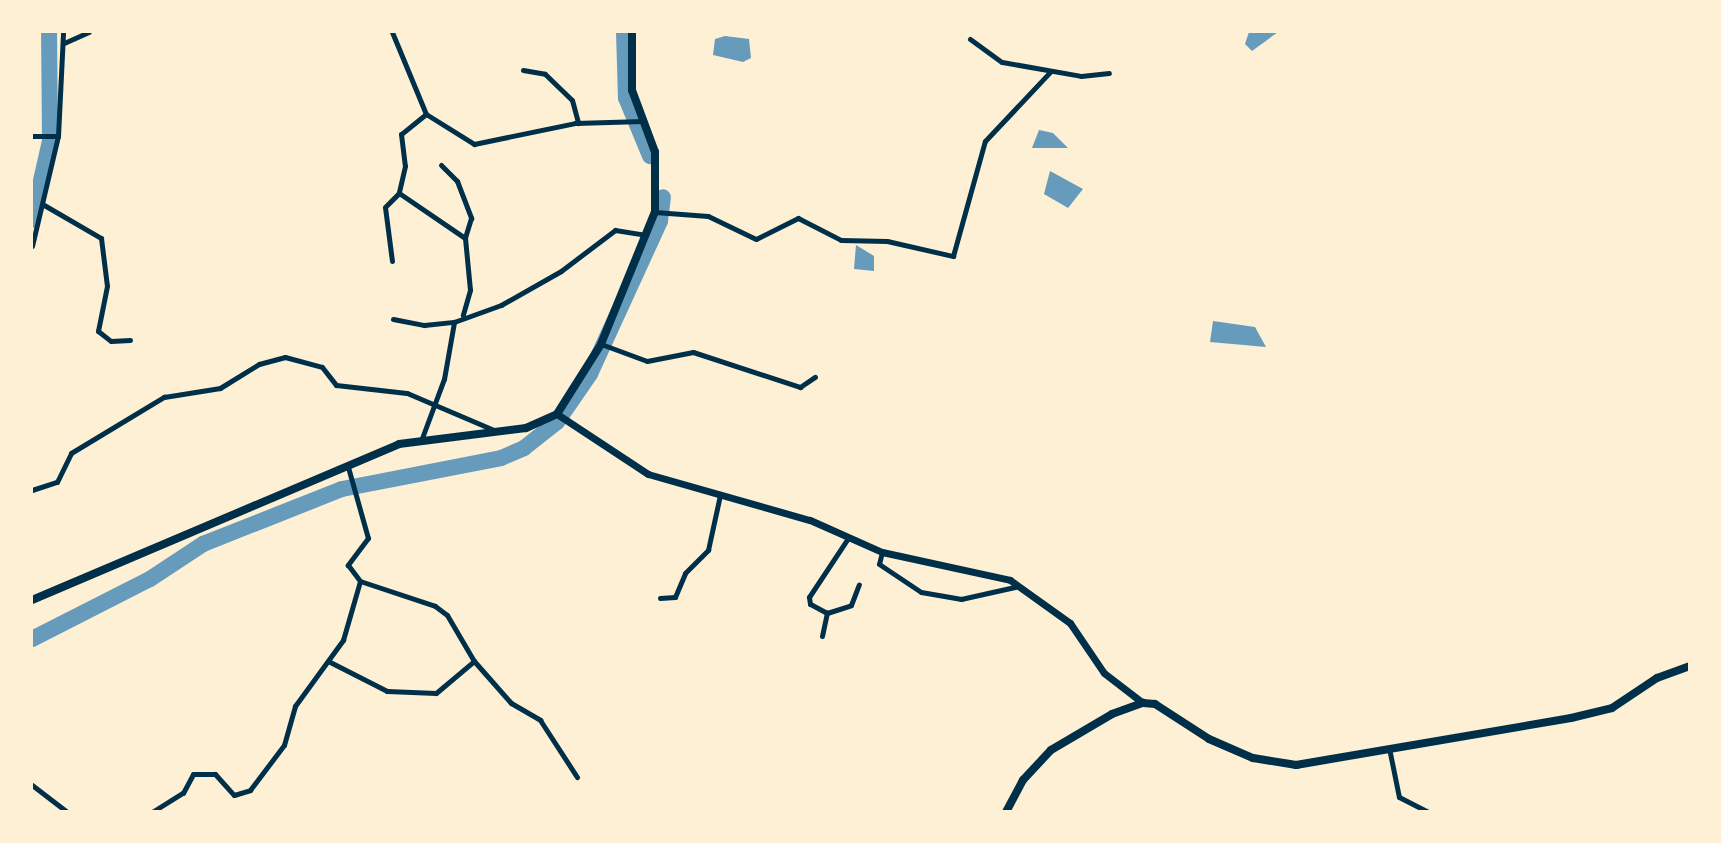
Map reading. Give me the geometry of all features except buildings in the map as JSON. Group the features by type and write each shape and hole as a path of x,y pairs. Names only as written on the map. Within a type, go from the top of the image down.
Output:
{"main road":[{"path":"32,600 422,438 498,432 536,426 557,414 600,344 655,212 655,152 632,90 632,32"},
{"path":"1006,812 1023,780 1051,750 1112,714 1143,703 1155,704 1209,739 1253,758 1296,765 1611,708 1657,678 1689,666"}],"street":[{"path":"32,246 44,205 58,136 63,32"},
{"path":"64,44 90,32"},
{"path":"392,32 426,114 474,144 579,123 643,121"},
{"path":"970,39 1002,62 1081,76 1109,73"},
{"path":"523,70 545,74 572,100 579,123"},
{"path":"655,212 708,216 756,239 798,218 841,240 887,241 953,256 985,141 1051,71"},
{"path":"392,261 384,207 399,193 405,166 401,134 426,114"},
{"path":"32,136 58,136"},
{"path":"441,165 457,182 471,218 465,238 470,290 463,315"},
{"path":"399,193 465,238"},
{"path":"44,205 101,238 107,286 98,331 111,341 130,340"},
{"path":"393,319 424,326 454,322 463,315 501,305 561,271 615,230 646,235"},
{"path":"422,438 434,406 454,322"},
{"path":"600,344 647,361 693,351 800,387 815,377"},
{"path":"32,490 57,482 71,453 164,397 227,386 272,360 301,357 322,367 336,385 389,388 498,432"},
{"path":"557,414 648,474 810,520 882,552 1021,586 1070,623 1104,673 1143,703"},
{"path":"348,467 368,538 348,565 360,581 435,606 474,662 511,703 540,720 577,777"},
{"path":"660,598 675,597 685,573 708,550 720,495"},
{"path":"849,538 809,597 810,604 827,613 851,605 859,584"},
{"path":"882,552 879,564 921,592 961,599 1021,586"},
{"path":"152,812 183,793 194,774 215,774 234,795 249,790 284,745 295,706 330,662 353,615 360,581"},
{"path":"822,636 827,613"},
{"path":"330,662 387,691 436,693 474,662"},
{"path":"1389,747 1399,797 1429,812"},
{"path":"32,785 66,812"}],"water":[{"path":"1249,32 1278,32 1252,51 1245,44"},
{"path":"725,36 749,39 751,58 743,62 713,55 715,39"},
{"path":"1039,130 1053,133 1068,148 1032,148"},
{"path":"1050,171 1083,189 1068,208 1044,194"},
{"path":"856,245 874,256 874,271 854,269"},
{"path":"1213,321 1255,327 1266,347 1210,342"}],"waterway":[{"path":"32,220 50,141 49,32"},
{"path":"624,32 626,98 650,156"},
{"path":"32,639 150,579 203,544 342,489 501,458 524,448 557,422 590,374 660,221 663,197"}]}
